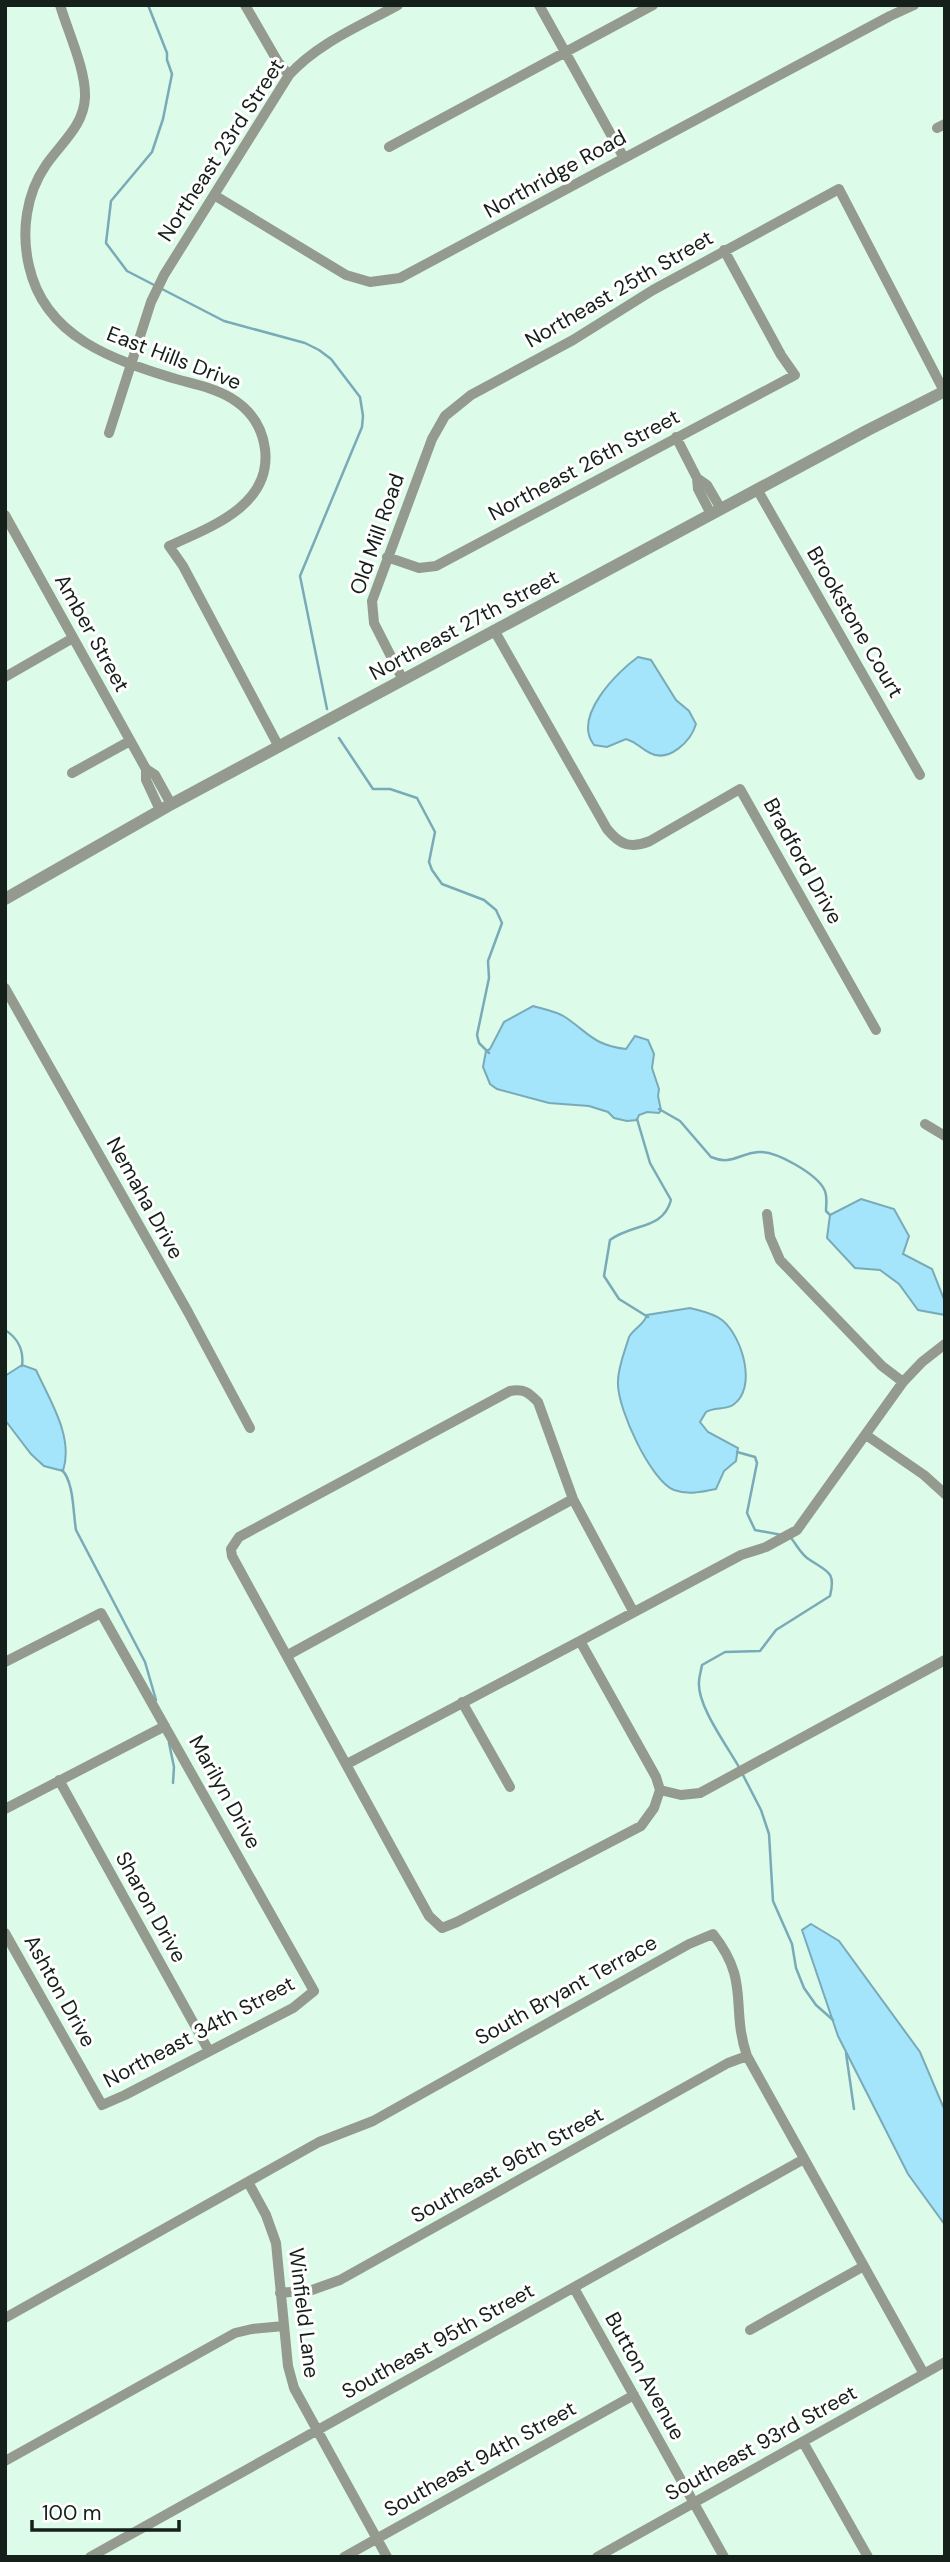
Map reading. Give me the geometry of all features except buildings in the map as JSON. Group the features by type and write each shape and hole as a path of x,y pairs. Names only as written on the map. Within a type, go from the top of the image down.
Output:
{"street":[{"name":"East Hills Drive","path":"60,5 85,96 81,117 72,133 46,164 30,197 25,232 28,265 40,296 59,323 84,343 101,352 228,396 250,412 261,431 266,456 265,469 256,492 242,508 169,546 183,566 279,747"},
{"path":"245,5 278,62 289,75"},
{"path":"539,5 624,158"},
{"path":"389,147 653,5"},
{"name":"Northridge Road","path":"214,195 331,268 359,279 379,282 415,271 914,5"},
{"name":"Northeast 23rd Street","path":"109,433 151,302 164,275 289,75 301,61 320,47 396,6"},
{"name":"Northeast 25th Street","path":"432,439 445,416 464,399 573,340 724,250 839,189 944,391"},
{"name":"Northeast 26th Street","path":"387,558 419,568 436,566 795,375 781,355 724,250"},
{"name":"Northeast 27th Street","path":"5,899 166,807 944,391"},
{"path":"676,437 698,478 707,485 716,511"},
{"name":"Old Mill Road","path":"403,680 371,613 372,601 432,439"},
{"name":"Brookstone Court","path":"757,489 919,775"},
{"name":"Amber Street","path":"5,515 146,769 155,775 166,807"},
{"name":"Bradford Drive","path":"494,630 607,829 623,845 635,846 650,841 740,789 876,1030"},
{"path":"5,677 73,638"},
{"path":"72,773 130,741"},
{"name":"Nemaha Drive","path":"5,988 250,1427"},
{"path":"925,1124 945,1136"},
{"path":"767,1214 770,1237 780,1260 881,1366 903,1382"},
{"path":"347,1764 633,1611 741,1555 766,1547 797,1530 903,1382 945,1344"},
{"path":"580,1641 656,1777 660,1790 654,1808 641,1826 442,1928 429,1916 232,1556 231,1549 239,1536 510,1391 519,1389 528,1392 538,1402 573,1499 633,1611"},
{"path":"866,1435 924,1475 945,1494"},
{"path":"288,1655 573,1499"},
{"name":"Marilyn Drive","path":"5,1662 101,1612 314,1992"},
{"path":"660,1790 681,1795 700,1793 945,1660"},
{"path":"462,1702 510,1787"},
{"path":"5,1809 165,1726"},
{"name":"Sharon Drive","path":"59,1780 209,2052"},
{"name":"Ashton Drive","path":"5,1933 102,2105"},
{"name":"South Bryant Terrace","path":"5,2318 319,2142 373,2121 678,1950 713,1934 726,1950 736,1975 740,2032 747,2056 924,2374"},
{"name":"Northeast 34th Street","path":"102,2105 292,2008 314,1992"},
{"name":"Southeast 96th Street","path":"280,2293 312,2290 340,2280 716,2070 747,2056"},
{"name":"Southeast 95th Street","path":"90,2557 804,2159"},
{"name":"Winfield Lane","path":"248,2182 274,2235 288,2366 294,2388 387,2557"},
{"path":"750,2330 864,2266"},
{"name":"Button Avenue","path":"574,2288 724,2557"},
{"path":"5,2461 235,2333 284,2326"},
{"name":"Southeast 93rd Street","path":"597,2557 945,2362"},
{"name":"Southeast 94th Street","path":"344,2557 634,2395"},
{"path":"803,2442 868,2557"}],"water":[{"path":"638,657 651,660 676,700 689,711 696,724 689,737 672,753 650,753 626,739 607,747 594,745 589,734 589,722 600,696 619,673"},
{"path":"533,1006 561,1015 606,1045 626,1049 635,1036 648,1040 654,1054 652,1068 659,1089 659,1113 647,1112 639,1115 637,1120 627,1121 589,1106 549,1103 497,1089 490,1084 483,1067 486,1051 490,1049 504,1022"},
{"path":"861,1199 894,1209 909,1236 903,1254 932,1269 945,1302 945,1315 918,1310 899,1284 880,1270 855,1268 827,1238 830,1215"},
{"path":"690,1308 715,1316 729,1328 741,1349 746,1375 741,1397 727,1408 706,1412 700,1422 708,1432 738,1448 736,1461 724,1471 716,1489 690,1493 679,1492 665,1484 646,1459 630,1427 619,1396 618,1378 629,1337 647,1315"},
{"path":"22,1365 36,1370 59,1419 66,1458 63,1471 44,1466 31,1454 5,1420 5,1376"},
{"path":"811,1924 839,1941 920,2052 945,2111 945,2225 908,2174 838,2036 802,1930"}],"waterway":[{"path":"148,5 167,53 172,74 163,119 152,152 111,201 106,243 127,271 156,286"},
{"path":"162,289 224,321 305,343 319,350 331,359 360,397 362,427 300,576 327,709"},
{"path":"339,738 373,789 390,789 417,798 435,832 429,862 442,884 484,900 496,910 502,923 488,961 489,978 477,1035 479,1043 489,1053"},
{"path":"659,1109 680,1121 711,1157 730,1160 759,1152 776,1155 795,1164 820,1183 826,1197 826,1211 830,1215"},
{"path":"637,1119 650,1163 671,1200 661,1217 610,1240 604,1276 619,1299 648,1317"},
{"path":"5,1330 19,1345 22,1366"},
{"path":"737,1452 755,1457 757,1463 747,1513 755,1530 782,1535"},
{"path":"62,1470 71,1490 76,1530 145,1662 156,1700"},
{"path":"740,1769 703,1703 699,1682 702,1665 725,1652 760,1651 776,1630 830,1596 832,1582 829,1574 804,1555 791,1538"},
{"path":"169,1743 174,1767 173,1783"},
{"path":"743,1775 761,1810 769,1834 773,1901 792,1944 796,1968 804,1988 816,2005 833,2020"},
{"path":"846,2053 854,2109"}]}
